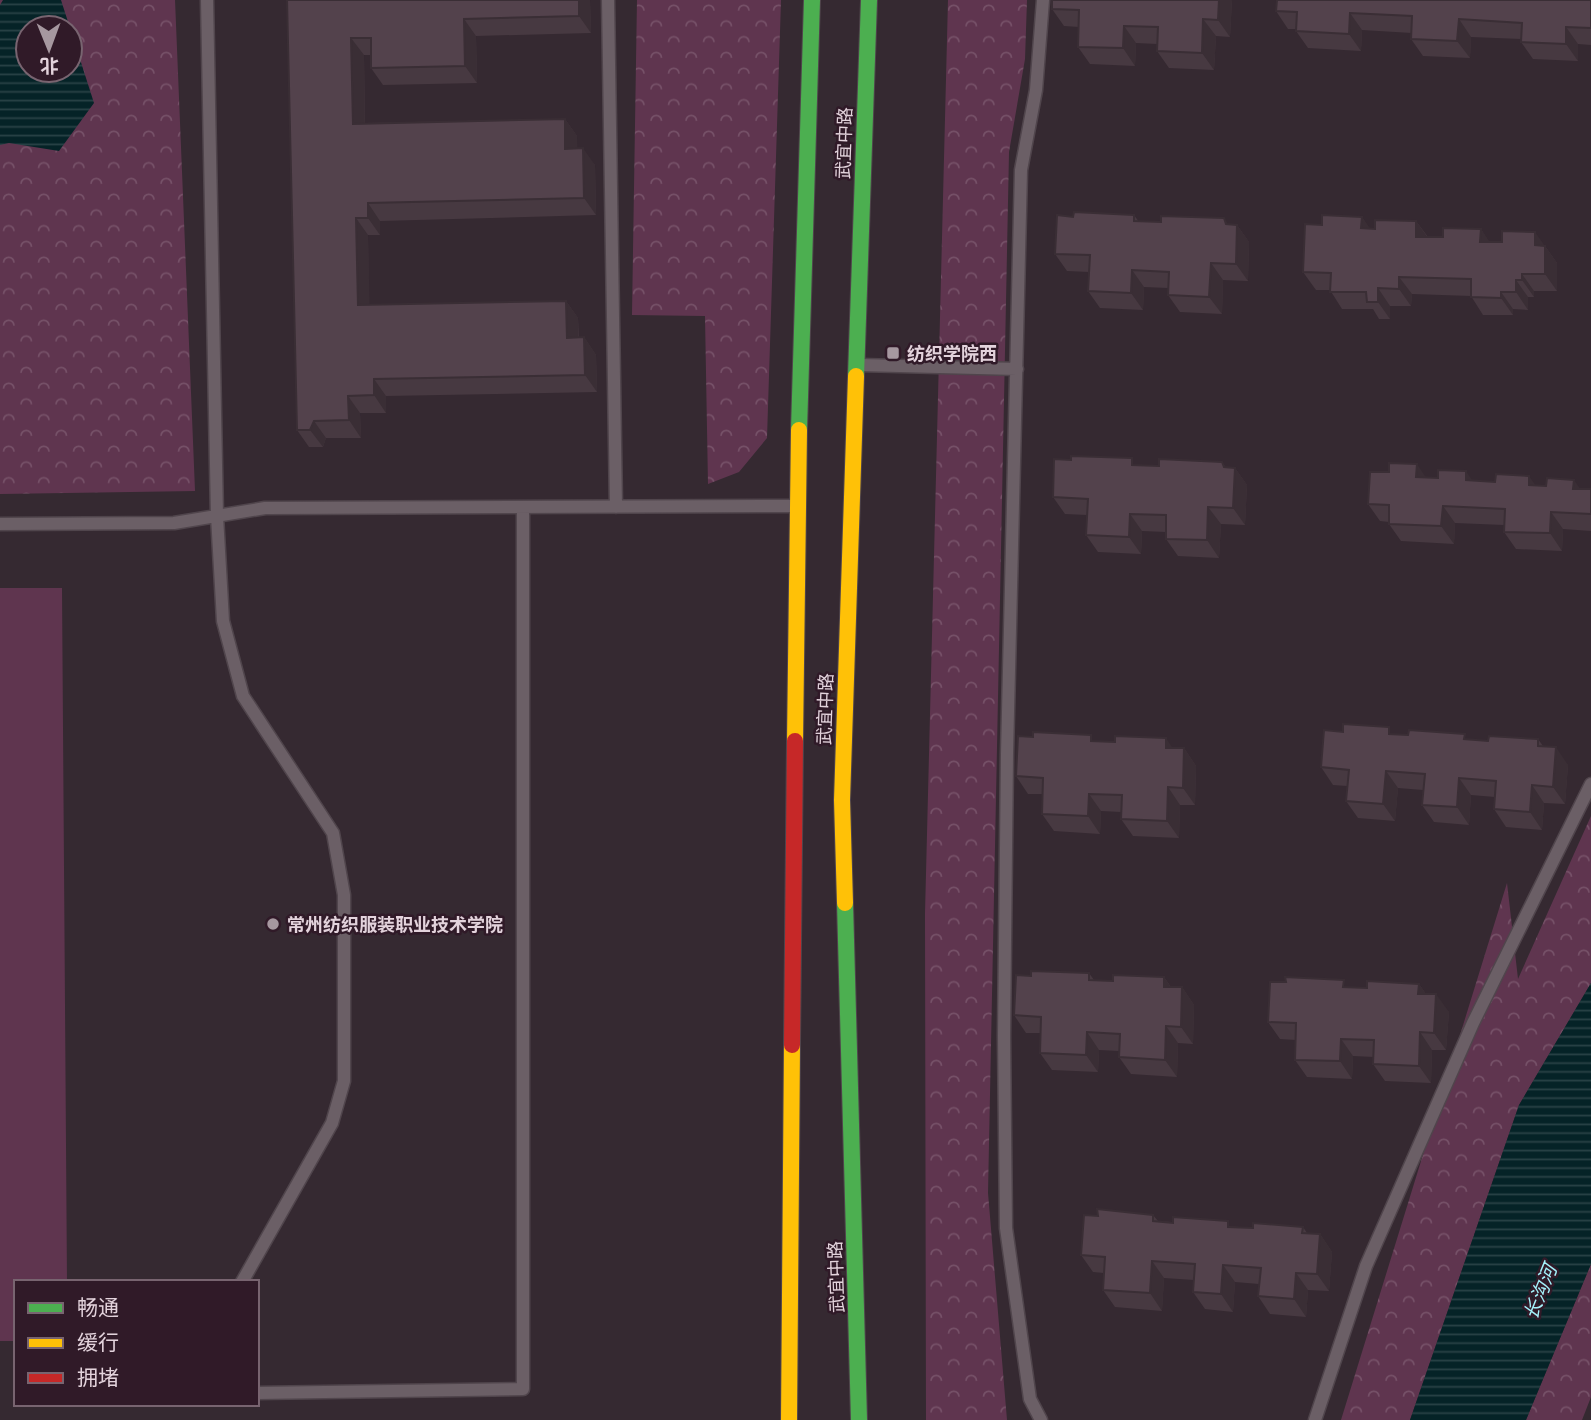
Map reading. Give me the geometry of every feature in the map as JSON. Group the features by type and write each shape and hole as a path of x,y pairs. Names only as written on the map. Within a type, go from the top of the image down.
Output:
{"main road":[{"name":"武宜中路","path":"789,1420 797,506 812,0"},
{"name":"武宜中路","path":"859,1420 842,800 869,0"}],"lane":[{"path":"207,0 217,516 223,621 243,695 333,833 344,895 344,1081 332,1123 243,1280"},
{"path":"608,0 616,507"},
{"path":"1041,1420 1030,1399 1006,1228 1004,1036 1007,754 1021,170 1036,90 1043,0"},
{"path":"856,365 1017,369"},
{"path":"0,524 174,523 265,508 797,506"},
{"path":"259,1393 523,1389 523,507"},
{"path":"1315,1420 1366,1266 1473,1023 1591,784"}],"green space":[{"path":"0,0 175,0 195,491 0,494"},
{"path":"637,0 781,0 767,438 739,472 708,484 705,316 632,315"},
{"path":"948,0 1027,0 1025,59 1009,152 988,1193 1007,1420 926,1420 925,914"},
{"path":"0,588 62,588 67,1280 14,1280 14,1341 0,1341"},
{"path":"1591,816 1591,983 1519,1105 1410,1420 1341,1420 1507,883 1518,979"},
{"path":"1591,1264 1591,1397 1582,1420 1526,1420"}],"water":[{"path":"3,0 61,0 66,14 14,14 14,84 84,84 84,72 94,103 59,151 9,143 0,145 0,5"},
{"name":"长沟河","path":"1591,983 1591,1264 1526,1420 1410,1420 1519,1105"}],"building":[{"path":"287,0 579,0 579,16 464,19 465,66 371,68 371,38 351,38 353,124 565,119 565,149 583,148 584,198 368,203 368,218 356,218 358,305 566,301 567,338 584,337 585,375 374,379 374,395 348,396 349,420 314,421 310,430 297,430"},
{"path":"1052,0 1219,0 1218,20 1203,19 1202,53 1157,51 1158,27 1124,26 1123,48 1078,47 1079,10 1052,9"},
{"path":"1277,0 1591,0 1591,28 1566,27 1566,44 1521,42 1522,23 1459,19 1457,41 1411,39 1412,16 1350,13 1349,34 1296,31 1297,12 1276,11"},
{"path":"1074,212 1134,215 1134,221 1161,222 1161,216 1224,218 1226,224 1237,225 1236,264 1211,263 1209,297 1168,295 1169,272 1132,270 1131,293 1088,291 1090,255 1055,254 1057,215 1073,217"},
{"path":"1322,215 1362,217 1361,228 1375,229 1375,220 1416,221 1416,237 1443,237 1443,228 1481,229 1480,242 1502,242 1502,231 1535,232 1535,245 1545,246 1545,274 1522,274 1522,280 1516,280 1516,292 1501,292 1501,298 1471,297 1471,279 1399,277 1399,289 1378,288 1378,302 1367,302 1366,292 1330,292 1331,273 1303,272 1305,224 1322,225"},
{"path":"1071,456 1132,458 1132,465 1159,466 1159,459 1222,462 1224,467 1235,468 1233,508 1208,507 1207,540 1166,539 1166,515 1130,514 1129,537 1086,535 1088,499 1053,497 1054,459 1071,460"},
{"path":"1389,463 1417,464 1416,477 1438,478 1438,470 1466,471 1466,480 1495,482 1496,474 1529,476 1529,485 1546,486 1547,478 1574,480 1573,489 1591,489 1591,514 1551,512 1550,533 1504,532 1505,509 1443,506 1441,526 1389,524 1389,505 1368,504 1370,472 1389,472"},
{"path":"1343,724 1389,727 1389,734 1408,735 1409,730 1465,734 1464,739 1488,741 1489,736 1538,739 1538,746 1556,747 1553,787 1532,785 1530,812 1494,809 1496,781 1459,778 1457,807 1422,805 1425,774 1386,771 1383,804 1346,801 1349,770 1321,767 1324,730 1343,732"},
{"path":"1033,732 1091,735 1091,741 1115,742 1115,736 1166,738 1166,748 1184,748 1183,788 1168,787 1167,821 1121,819 1122,795 1089,794 1088,816 1042,814 1043,778 1016,776 1018,736 1033,737"},
{"path":"1031,971 1089,973 1089,980 1113,981 1113,975 1164,977 1164,987 1182,987 1181,1027 1166,1026 1165,1060 1119,1057 1120,1034 1087,1032 1086,1055 1040,1053 1041,1017 1014,1015 1016,975 1031,976"},
{"path":"1285,977 1344,980 1343,987 1367,988 1367,981 1419,984 1418,994 1436,994 1434,1033 1420,1032 1419,1066 1373,1064 1374,1040 1341,1039 1340,1061 1295,1060 1296,1023 1268,1022 1270,982 1286,982"},
{"path":"1097,1209 1153,1215 1153,1221 1173,1223 1173,1217 1228,1221 1228,1227 1253,1228 1253,1223 1303,1227 1302,1233 1320,1234 1317,1274 1296,1273 1294,1299 1258,1296 1261,1268 1223,1265 1221,1294 1193,1292 1195,1264 1152,1261 1150,1293 1103,1290 1105,1257 1081,1255 1084,1215 1098,1216"}],"traffic: fast":[{"path":"799,430 812,0"},
{"path":"856,376 869,0"},
{"path":"845,903 859,1420"}],"traffic: slow":[{"path":"845,903 842,800 856,376"},
{"path":"795,741 799,430"},
{"path":"789,1420 792,1045"}],"traffic: jam":[{"path":"792,1045 795,741"}],"place":[{"name":"纺织学院西","path":"893,353"},
{"name":"常州纺织服装职业技术学院","path":"273,924"}]}
